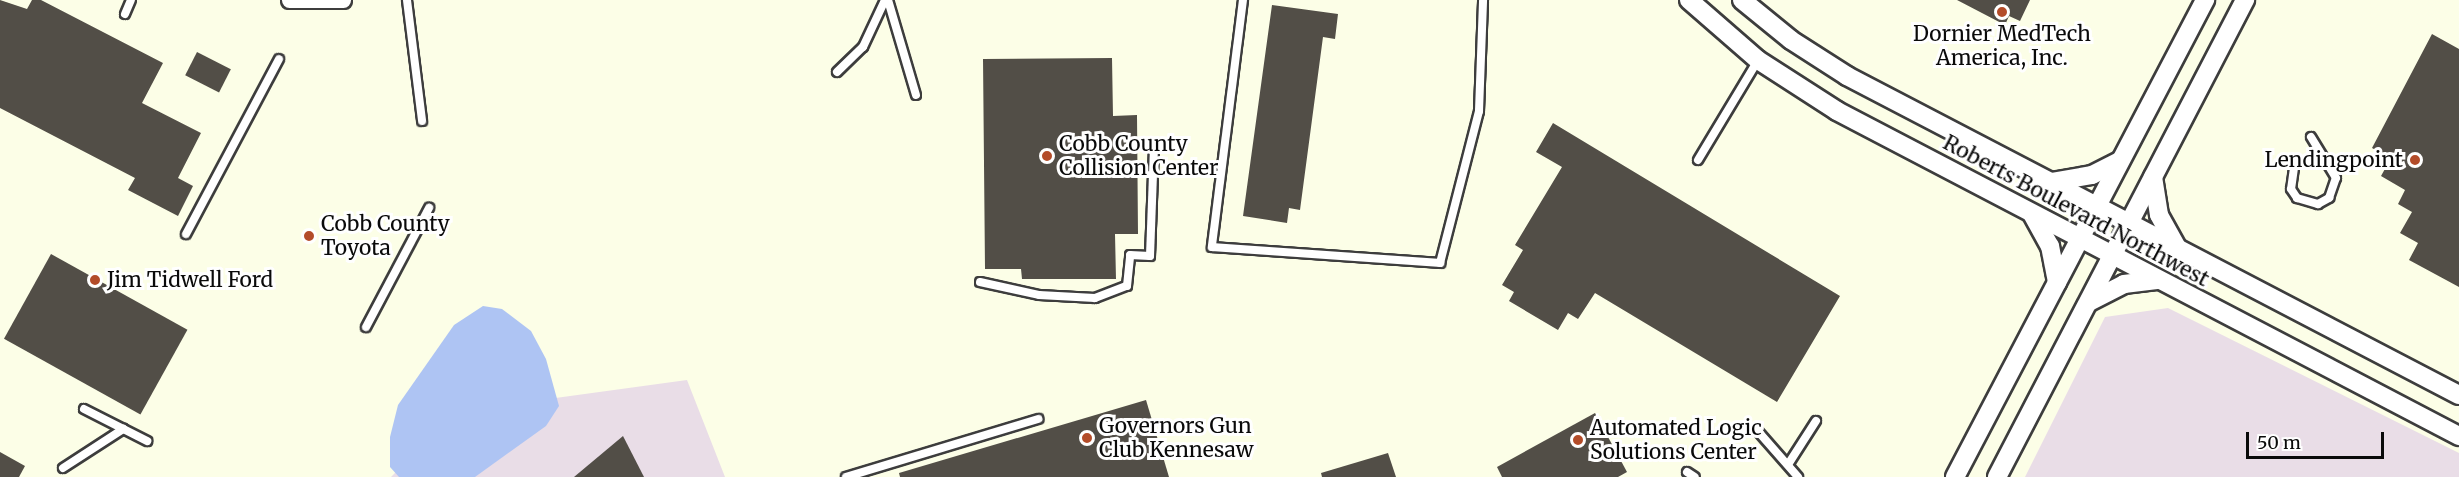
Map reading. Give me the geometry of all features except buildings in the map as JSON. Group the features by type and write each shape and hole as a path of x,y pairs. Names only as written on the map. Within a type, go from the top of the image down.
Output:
{"street":[{"path":"289,0 343,0"},
{"name":"Roberts Boulevard Northwest","path":"1689,0 1758,60 1871,130 2459,436"},
{"name":"Roberts Boulevard Northwest","path":"1742,0 1791,40 1847,76 2459,395"},
{"path":"1955,477 2205,0"},
{"path":"1997,477 2246,0"},
{"path":"2051,182 2092,175 2120,161"},
{"path":"2153,177 2159,215 2179,249"},
{"path":"2031,213 2050,246 2057,282"},
{"path":"2088,303 2124,284 2160,280"}],"lane":[{"path":"125,14 131,0"},
{"path":"408,0 422,121"},
{"path":"837,72 863,47 886,0"},
{"path":"886,0 916,95"},
{"path":"1243,0 1212,247 1440,263 1479,111 1483,0"},
{"path":"186,234 279,59"},
{"path":"1698,160 1758,60"},
{"path":"2294,168 2291,189 2297,198 2318,204 2329,198 2336,178 2310,137"},
{"path":"980,282 1039,295 1095,298 1127,286 1130,255 1150,256 1154,149"},
{"path":"366,327 429,208"},
{"path":"84,409 147,441"},
{"path":"846,477 1038,419"},
{"path":"1789,464 1816,421"},
{"path":"63,468 123,429"},
{"path":"1756,429 1798,477"},
{"path":"1686,472 1695,477"}],"shaded area":[{"path":"2168,308 2459,453 2459,477 2025,477 2105,317"},
{"path":"687,380 725,477 391,477 454,412"}],"water":[{"path":"483,306 502,309 531,331 546,359 559,406 546,426 475,477 399,477 390,467 390,437 398,405 454,325"}],"place":[{"name":"Dornier MedTech America, Inc.","path":"2002,12"},
{"name":"Cobb County Collision Center","path":"1047,156"},
{"name":"Lendingpoint","path":"2415,160"},
{"name":"Cobb County Toyota","path":"309,236"},
{"name":"Jim Tidwell Ford","path":"95,280"},
{"name":"Governors Gun Club Kennesaw","path":"1087,438"},
{"name":"Automated Logic Solutions Center","path":"1578,440"}]}
